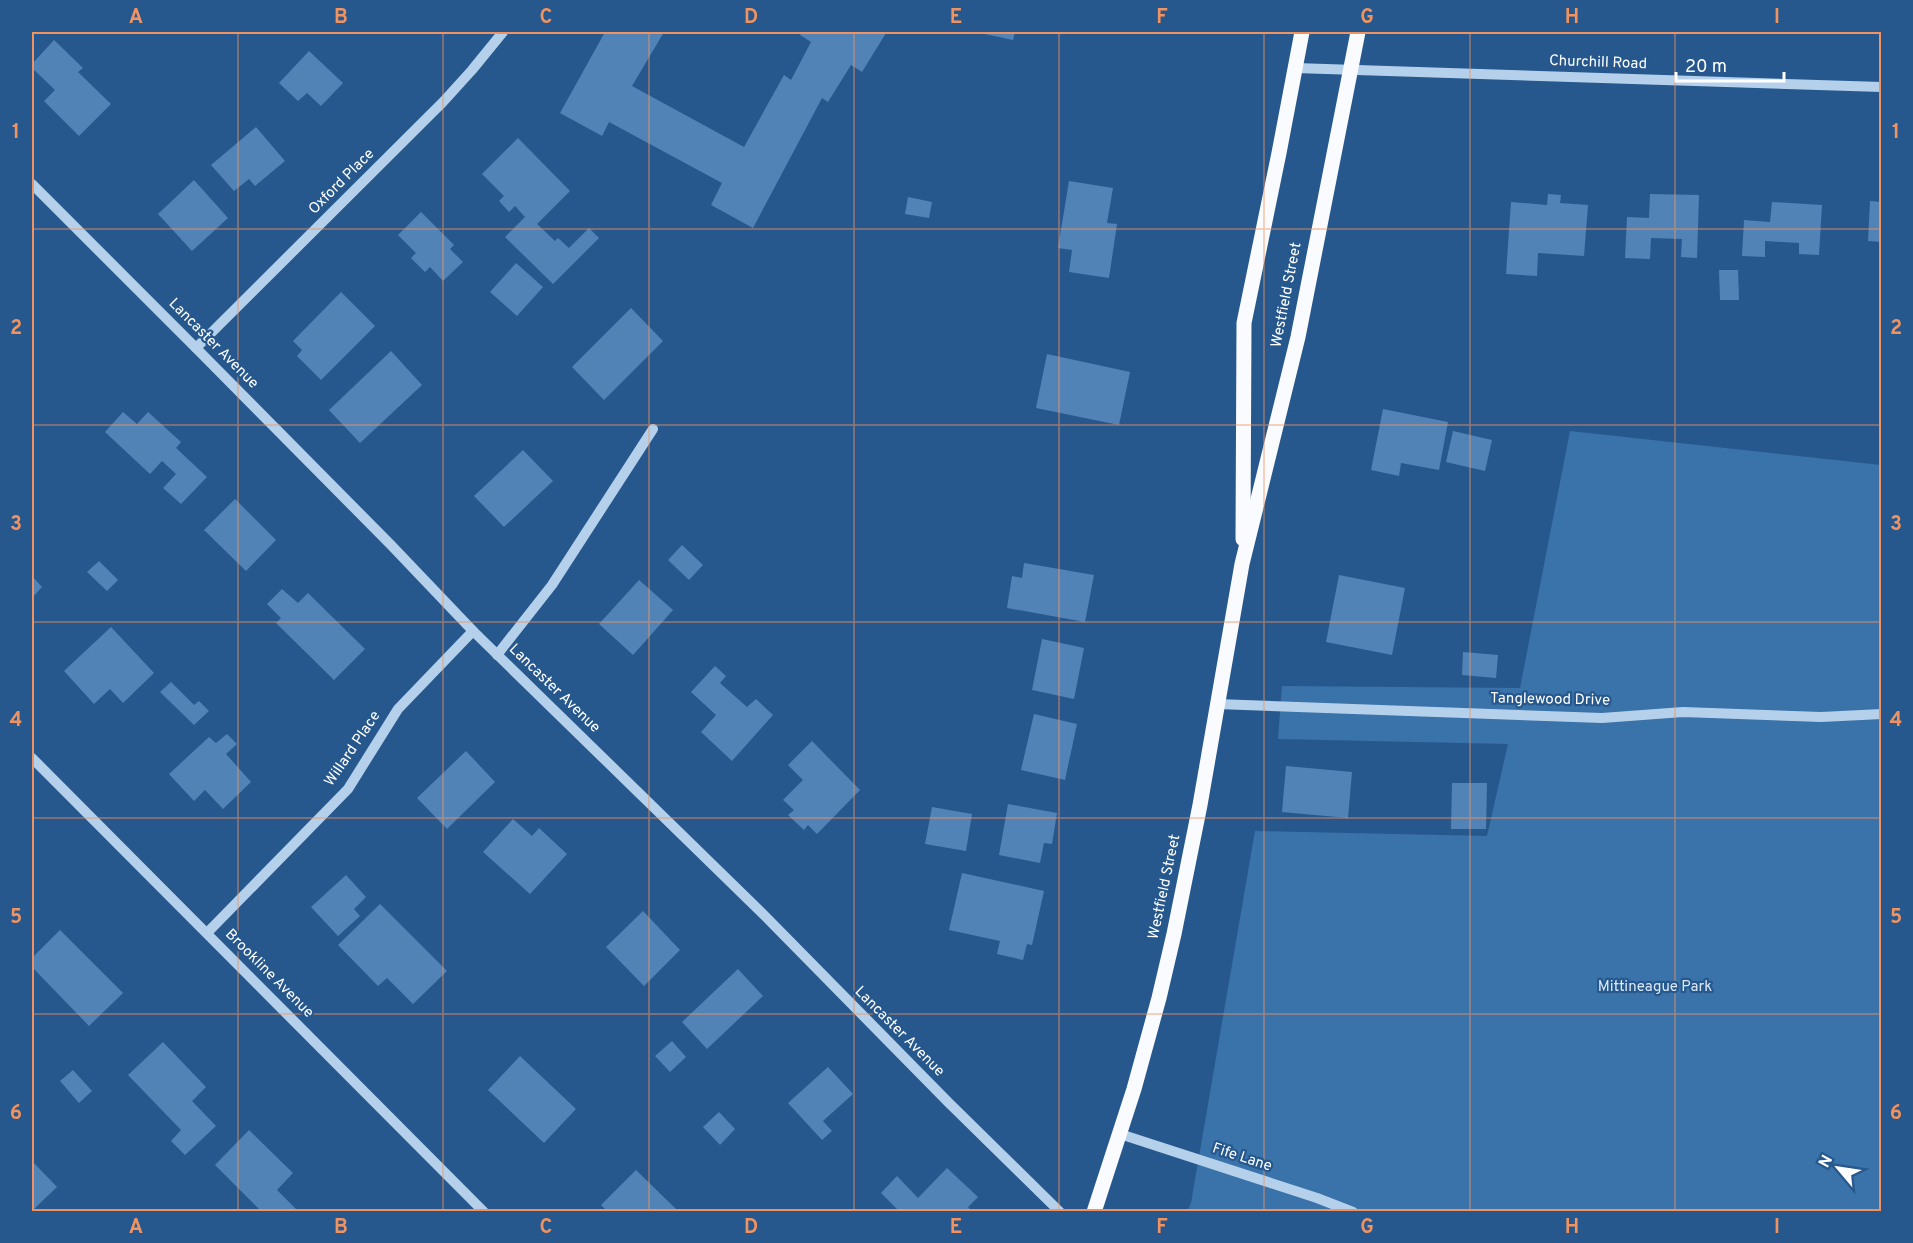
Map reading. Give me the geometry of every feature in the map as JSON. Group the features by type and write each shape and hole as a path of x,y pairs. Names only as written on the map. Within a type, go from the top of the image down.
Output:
{"main road":[{"name":"Westfield Street","path":"1242,564 1244,323 1302,32"},
{"name":"Westfield Street","path":"1094,1212 1147,1044 1174,934 1200,805 1242,564 1298,337 1358,32"}],"street":[{"name":"Oxford Place","path":"196,348 443,102 502,32"},
{"name":"Churchill Road","path":"1295,68 1881,87"},
{"name":"Lancaster Avenue","path":"32,184 391,545 472,631 756,908 1060,1212"},
{"path":"497,655 552,585 653,429"},
{"name":"Willard Place","path":"207,933 348,789 398,709 472,631"},
{"name":"Tanglewood Drive","path":"1217,704 1602,718 1683,712 1821,717 1881,714"},
{"name":"Brookline Avenue","path":"32,758 484,1212"},
{"name":"Fife Lane","path":"1120,1134 1317,1197 1353,1212"}],"green space":[{"name":"Mittineague Park","path":"1570,431 1881,465 1881,1211 1187,1212 1191,1203 1255,831 1487,836 1508,744 1278,739 1282,686 1520,688"}],"building":[{"path":"605,32 664,32 632,86 744,147 784,75 791,80 811,42 800,35 802,32 886,33 862,72 851,65 828,102 822,98 753,228 711,205 722,183 609,122 602,136 560,113"},
{"path":"986,32 1015,32 1013,40 985,34"},
{"path":"54,40 83,68 78,72 111,104 79,136 44,101 55,90 32,68 32,64"},
{"path":"309,51 343,83 321,106 307,93 298,101 279,83"},
{"path":"256,127 285,161 255,186 249,179 234,191 211,165"},
{"path":"518,138 570,191 537,224 555,241 558,238 569,248 589,228 599,238 553,284 505,237 525,217 515,206 509,212 499,201 504,196 482,174"},
{"path":"194,180 228,218 192,251 158,214"},
{"path":"1069,181 1113,188 1107,223 1117,224 1109,278 1069,272 1072,250 1058,248"},
{"path":"1548,194 1561,195 1560,203 1588,205 1584,256 1538,253 1537,276 1506,274 1511,202 1547,205"},
{"path":"1650,194 1699,195 1697,258 1681,257 1682,239 1651,238 1650,259 1625,258 1627,217 1649,218"},
{"path":"908,197 932,202 929,218 905,214"},
{"path":"1870,201 1882,202 1882,242 1868,241"},
{"path":"1772,202 1822,205 1819,255 1799,254 1799,243 1765,241 1765,257 1742,256 1744,220 1770,222"},
{"path":"421,212 454,245 450,249 463,262 443,281 430,267 425,272 411,258 416,253 398,235"},
{"path":"516,263 543,287 517,316 490,292"},
{"path":"1719,270 1738,270 1739,300 1720,300"},
{"path":"341,292 375,326 321,380 297,356 302,350 293,341"},
{"path":"631,308 663,341 604,400 572,367"},
{"path":"391,351 422,385 360,443 329,410"},
{"path":"1047,354 1130,372 1119,425 1036,408"},
{"path":"1383,409 1448,422 1439,470 1401,463 1399,476 1371,470"},
{"path":"123,412 137,424 148,412 181,442 176,448 207,477 181,504 163,488 176,474 162,461 150,474 105,432"},
{"path":"1453,431 1492,440 1485,471 1446,462"},
{"path":"523,450 553,481 504,527 474,496"},
{"path":"235,499 276,540 246,571 204,530"},
{"path":"682,545 703,565 689,580 668,560"},
{"path":"99,561 118,580 107,591 87,572"},
{"path":"1024,563 1094,575 1085,622 1007,608 1012,576 1022,578"},
{"path":"1339,575 1405,588 1392,655 1326,642"},
{"path":"32,576 42,587 32,598"},
{"path":"639,580 673,610 633,655 599,624"},
{"path":"282,589 298,603 308,593 365,649 334,680 276,623 281,618 267,604"},
{"path":"111,627 154,673 123,703 110,689 94,704 64,671"},
{"path":"1042,639 1084,648 1074,699 1032,690"},
{"path":"1463,652 1498,655 1496,678 1462,675"},
{"path":"715,666 726,676 720,683 747,707 756,699 773,715 732,761 701,732 716,715 691,692"},
{"path":"171,682 194,705 199,701 209,711 194,725 160,692"},
{"path":"1034,714 1077,724 1065,780 1021,770"},
{"path":"227,734 237,744 226,754 251,782 223,809 205,790 194,801 169,774 209,737 216,743"},
{"path":"812,741 860,790 817,834 808,825 804,830 788,815 794,810 783,800 803,780 788,765"},
{"path":"466,751 495,782 447,829 417,798"},
{"path":"1286,766 1352,772 1348,818 1282,812"},
{"path":"1452,783 1487,783 1486,829 1451,829"},
{"path":"1008,804 1057,813 1052,844 1044,843 1040,863 999,855"},
{"path":"932,807 972,814 966,851 925,844"},
{"path":"513,819 532,836 539,828 567,854 530,894 483,852"},
{"path":"962,873 1044,891 1032,945 1027,944 1023,960 997,954 1000,941 949,930"},
{"path":"346,875 366,897 354,909 360,916 338,936 311,907"},
{"path":"380,904 447,971 413,1004 387,978 378,986 338,945"},
{"path":"643,911 680,950 644,986 606,947"},
{"path":"60,930 123,993 89,1026 32,967 32,958"},
{"path":"738,969 763,996 707,1049 682,1022"},
{"path":"672,1041 686,1057 670,1072 655,1056"},
{"path":"163,1042 206,1087 192,1101 216,1126 185,1155 171,1141 181,1130 128,1075"},
{"path":"520,1056 576,1109 544,1143 488,1090"},
{"path":"828,1067 853,1094 823,1121 832,1131 822,1140 788,1103"},
{"path":"73,1070 92,1091 79,1103 60,1081"},
{"path":"719,1112 735,1129 720,1145 703,1127"},
{"path":"249,1130 293,1173 277,1190 299,1212 262,1212 215,1165"},
{"path":"32,1161 57,1187 32,1211"},
{"path":"947,1168 978,1197 968,1207 972,1212 900,1212 881,1193 897,1176 918,1198"},
{"path":"636,1170 676,1209 674,1212 608,1212 601,1205"}]}
